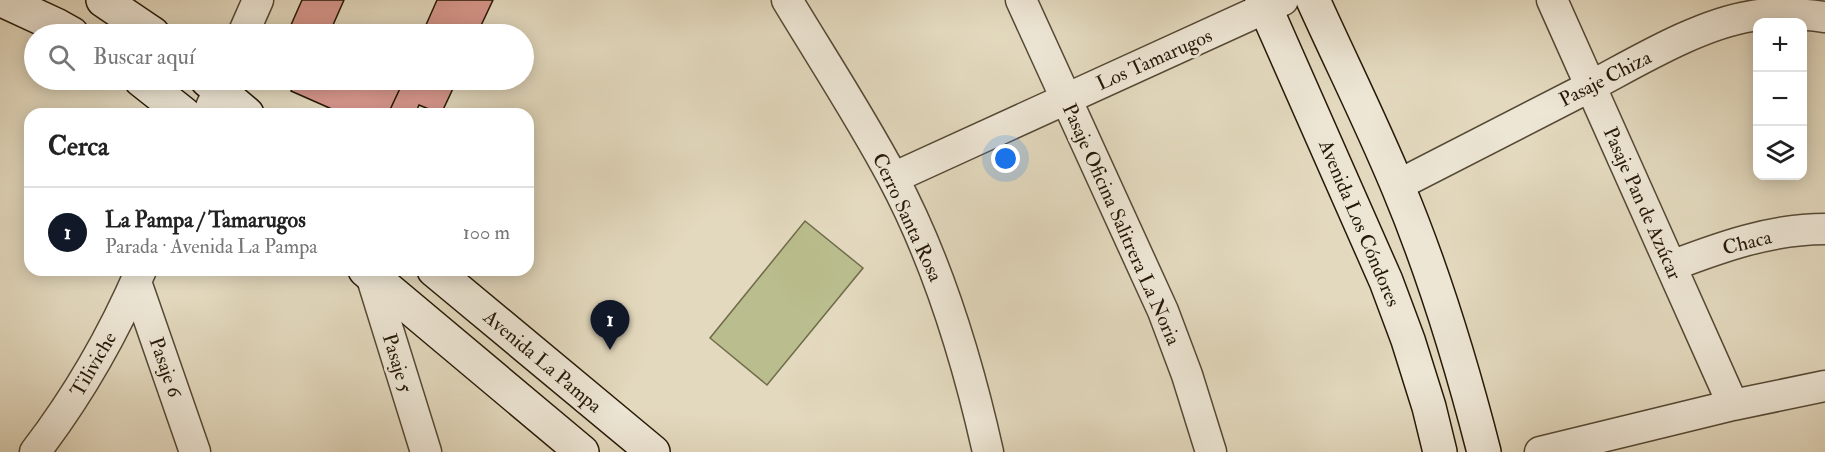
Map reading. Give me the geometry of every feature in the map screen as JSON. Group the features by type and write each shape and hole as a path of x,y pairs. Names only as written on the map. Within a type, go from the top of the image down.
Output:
{"street":[{"path":"2,0 51,24"},
{"path":"103,0 138,24"},
{"path":"247,24 258,0"},
{"name":"Cerro Santa Rosa","path":"786,0 893,178 921,237 964,357 988,452"},
{"name":"Pasaje Oficina Salitrera La Noria","path":"1021,0 1163,311 1188,375 1211,452"},
{"path":"1313,0 1398,185 1422,246 1467,386 1484,452"},
{"name":"Pasaje Pan de Azúcar","path":"1552,0 1733,405"},
{"name":"Los Tamarugos","path":"893,178 1270,3"},
{"name":"Avenida Los Cóndores","path":"1270,3 1386,281 1408,340 1440,452"},
{"name":"Pasaje Chiza","path":"1398,185 1648,56 1725,22 1783,13 1825,17"},
{"path":"153,90 176,108"},
{"path":"215,91 239,108"},
{"name":"Chaca","path":"1671,266 1732,243 1760,236 1825,229"},
{"name":"Tiliviche","path":"35,452 58,423 85,381 139,276"},
{"name":"Pasaje 6","path":"139,276 195,452"},
{"name":"Pasaje 5","path":"369,276 426,452"},
{"path":"373,276 582,452"},
{"name":"Avenida La Pampa","path":"441,276 653,452"},
{"path":"1540,452 1733,405 1825,386"}],"green space":[{"path":"805,221 863,268 767,385 710,338"}],"building":[{"path":"302,0 344,0 333,24 291,24"},
{"path":"437,0 493,0 482,24 426,24"},
{"path":"399,90 391,108 329,108 291,91"},
{"path":"399,90 452,90 444,108 426,108 419,105 418,108 391,108"}],"place":[{"name":"La Pampa / Tamarugos","path":"610,350"}]}
